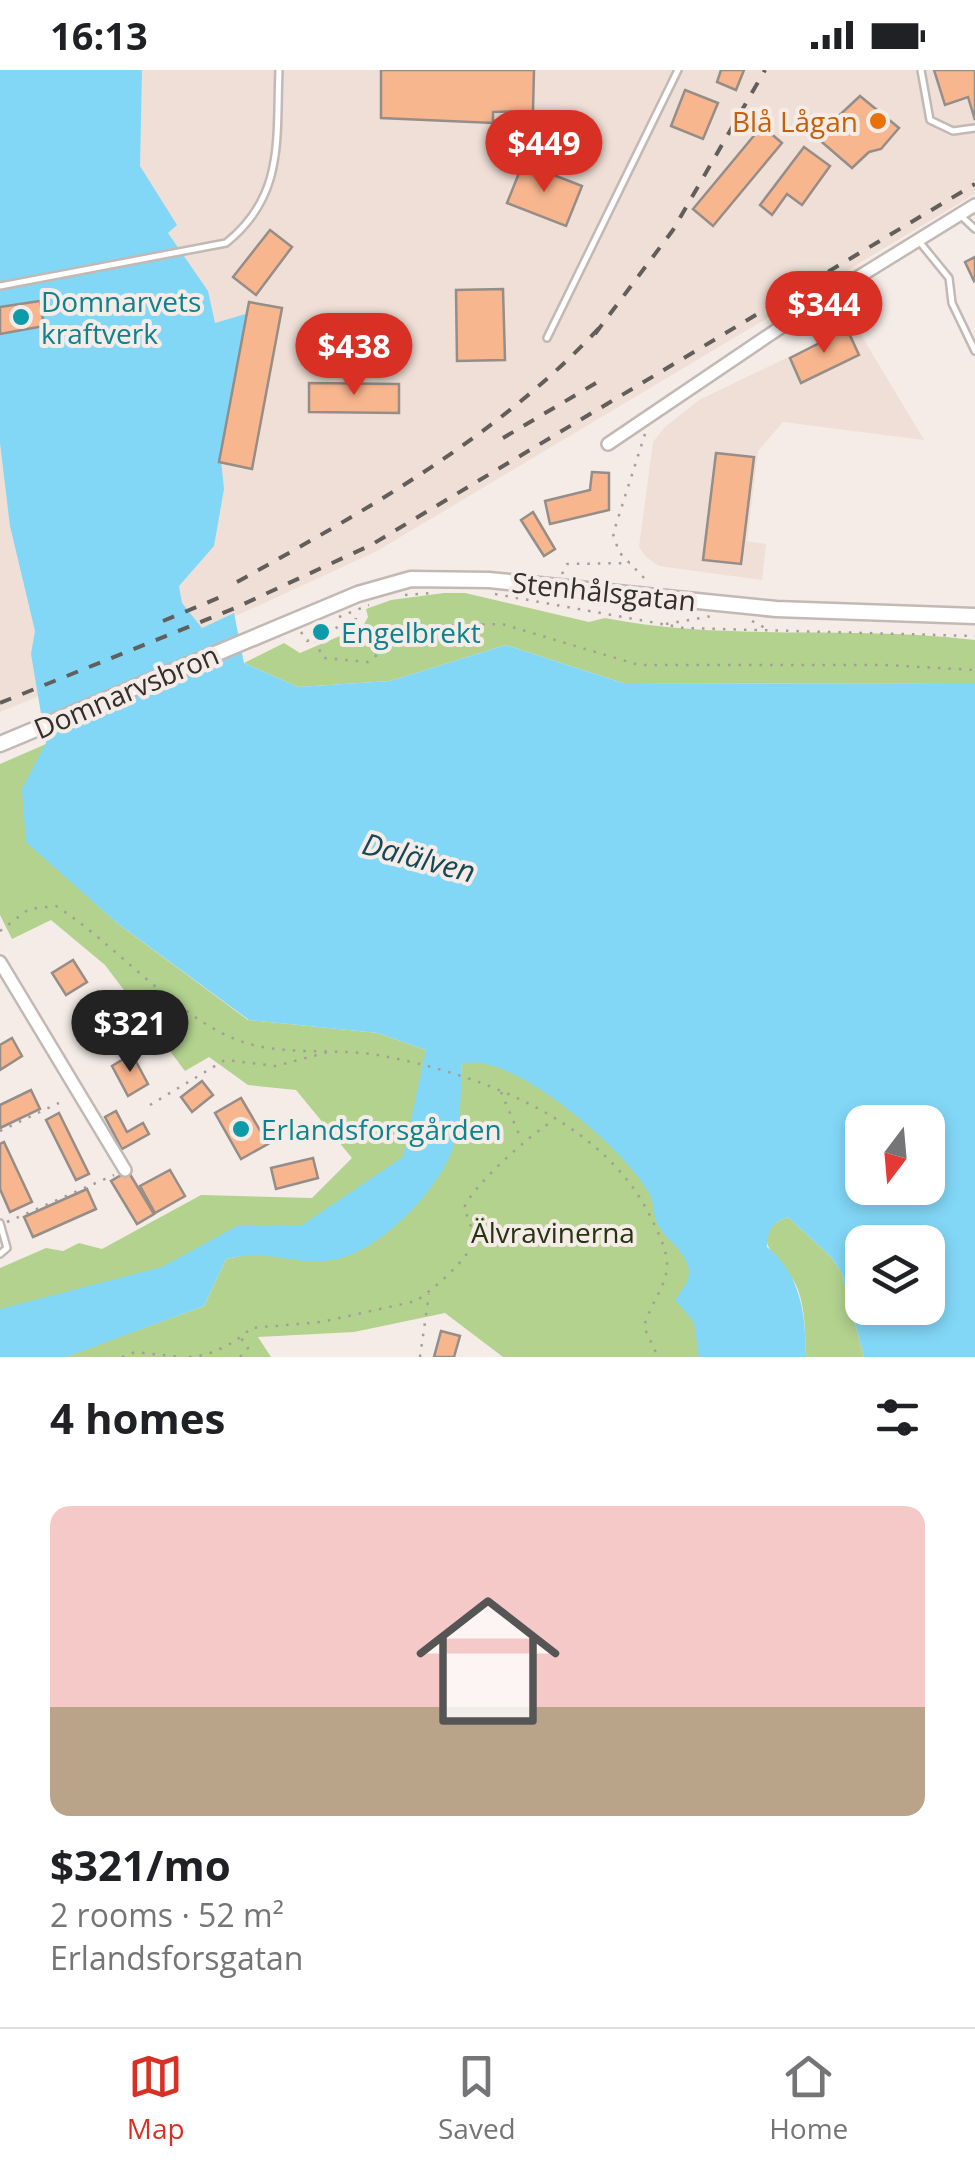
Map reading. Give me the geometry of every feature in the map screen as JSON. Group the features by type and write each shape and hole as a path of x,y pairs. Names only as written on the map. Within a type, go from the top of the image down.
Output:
{"street":[{"path":"608,444 916,238 975,205"},
{"name":"Stenhålsgatan","path":"244,642 358,594 411,579 488,580 776,609 975,616"},
{"name":"Domnarvsbron","path":"4,742 244,642"},
{"path":"0,962 125,1170"}],"lane":[{"path":"0,286 226,243 253,221 270,189 279,70"},
{"path":"547,338 678,70"},
{"path":"921,70 930,120 953,130 975,128"},
{"path":"958,213 975,229"},
{"path":"916,238 949,278 952,303 975,351"},
{"path":"0,1254 8,1248 1,1224"}],"path":[{"path":"646,432 613,534 614,545 648,582"},
{"path":"574,575 560,573 578,560 632,563"},
{"path":"390,596 439,593"},
{"path":"490,594 660,624 975,636"},
{"path":"338,618 373,604"},
{"path":"643,622 645,608"},
{"path":"300,632 307,641 315,640 356,619 356,610"},
{"path":"660,624 713,616"},
{"path":"750,620 768,630"},
{"path":"315,640 323,658 368,662 392,643 432,626 502,624 639,665 886,665 975,670"},
{"path":"0,931 28,909 56,906 167,993 239,1041 384,1056 466,1077 526,1102 617,1164 643,1200 662,1242 666,1278 644,1326 658,1357"},
{"path":"150,1105 225,1060 276,1066 330,1051"},
{"path":"501,1092 522,1141"},
{"path":"0,1132 58,1103"},
{"path":"189,1357 203,1357 241,1338 251,1328 320,1322 416,1301 470,1250 474,1238 464,1208 470,1192 501,1168 522,1141 554,1121"},
{"path":"1,1224 125,1170"},
{"path":"420,1357 429,1292"},
{"path":"240,1357 248,1348 241,1338"},
{"path":"122,1357 135,1352 181,1357"}],"shaded area":[{"path":"0,70 975,70 975,194 377,551 238,615 0,712"},
{"path":"855,325 924,440 783,422 758,451 747,541 766,544 762,580 659,566 646,557 639,547 653,442 665,427 699,400"}],"green space":[{"path":"465,593 589,622 605,618 744,632 975,640 975,684 623,683 506,645 390,681 298,687 244,663 284,643 300,653 363,626 368,617 366,609 391,600"},
{"name":"Älvravinerna","path":"46,744 84,893 117,923 248,1020 378,1033 426,1050 422,1140 346,1218 174,1264 126,1284 0,1318 0,1268 46,1248 63,1251 79,1243 102,1249 201,1195 312,1198 352,1158 296,1090 248,1085 209,1057 185,1071 105,965 51,920 12,939 0,915 0,764"},
{"name":"Älvravinerna","path":"479,1059 517,1072 629,1151 694,1259 701,1357 503,1357 445,1313 354,1332 258,1337 271,1357 64,1357 204,1306 226,1259 259,1252 326,1261 456,1140 462,1063"},
{"path":"788,1217 832,1258 845,1285 845,1325 856,1325 864,1357 805,1357 799,1293 766,1240 774,1224"}],"water":[{"name":"Dalälven","path":"0,70 142,70 140,166 177,225 168,233 208,291 215,323 249,313 221,460 224,489 214,546 179,586 182,603 202,628 234,613 244,663 298,687 390,681 506,645 623,683 975,684 975,1357 864,1357 856,1325 945,1325 945,1225 845,1225 845,1285 832,1258 788,1217 772,1228 767,1247 787,1269 799,1296 805,1326 805,1357 699,1357 694,1322 675,1300 687,1280 688,1266 657,1223 651,1196 636,1174 565,1107 536,1087 483,1063 462,1064 457,1132 437,1179 405,1217 365,1247 326,1261 267,1256 226,1259 204,1306 66,1357 0,1357 0,1309 162,1267 237,1226 302,1225 403,1157 426,1050 378,1033 249,1020 117,923 26,842 22,789 46,743 31,654 35,631 10,526 0,443"}],"building":[{"path":"381,70 534,70 533,111 493,112 493,123 381,118"},
{"path":"721,70 744,70 736,90 717,82"},
{"path":"934,70 975,70 975,120 968,97 945,105"},
{"path":"685,90 718,103 703,139 671,126"},
{"path":"860,96 899,128 881,149 869,152 852,168 816,137"},
{"path":"762,126 782,143 713,226 693,209"},
{"path":"804,147 830,166 802,205 787,194 772,215 760,205"},
{"path":"523,163 582,186 566,226 507,203"},
{"path":"270,230 292,247 256,295 233,277"},
{"path":"975,257 975,280 974,281 965,262"},
{"path":"503,289 505,360 457,361 456,290"},
{"name":"Domnarvets kraftverk","path":"40,301 44,326 0,334 0,307"},
{"path":"249,302 282,308 252,469 219,462"},
{"path":"847,329 859,355 801,383 790,358"},
{"path":"309,383 399,384 399,413 309,412"},
{"path":"716,453 754,457 741,564 703,560"},
{"path":"592,472 609,473 609,510 550,524 545,501 590,490"},
{"path":"533,512 555,549 544,556 521,520"},
{"path":"73,960 87,982 66,995 52,973"},
{"path":"12,1038 22,1056 0,1070 0,1045"},
{"path":"132,1054 148,1084 128,1096 112,1066"},
{"path":"202,1081 213,1095 192,1112 181,1097"},
{"path":"31,1090 40,1109 0,1128 0,1105"},
{"name":"Erlandsforsgården","path":"241,1098 268,1144 241,1159 215,1113"},
{"path":"116,1111 127,1132 143,1123 149,1134 122,1149 105,1117"},
{"path":"59,1113 89,1174 76,1180 46,1120"},
{"path":"4,1142 32,1202 10,1212 0,1189 0,1144"},
{"path":"313,1158 318,1178 276,1189 271,1168"},
{"path":"170,1170 185,1196 155,1213 140,1186"},
{"path":"128,1171 154,1214 137,1224 111,1181"},
{"path":"87,1189 96,1209 33,1237 24,1217"},
{"path":"441,1331 460,1336 454,1357 434,1357"}],"railway":[{"path":"595,334 673,230 765,70"},
{"path":"0,703 235,608 371,545 975,184"},
{"path":"237,582 383,498 475,437 519,403 601,326"},
{"path":"503,438 596,383"},
{"path":"163,621 223,596"}],"place":[{"name":"Blå Lågan","path":"878,121"},
{"name":"Domnarvets kraftverk","path":"21,317"},
{"name":"Engelbrekt","path":"321,632"},
{"name":"Erlandsforsgården","path":"241,1129"}]}
